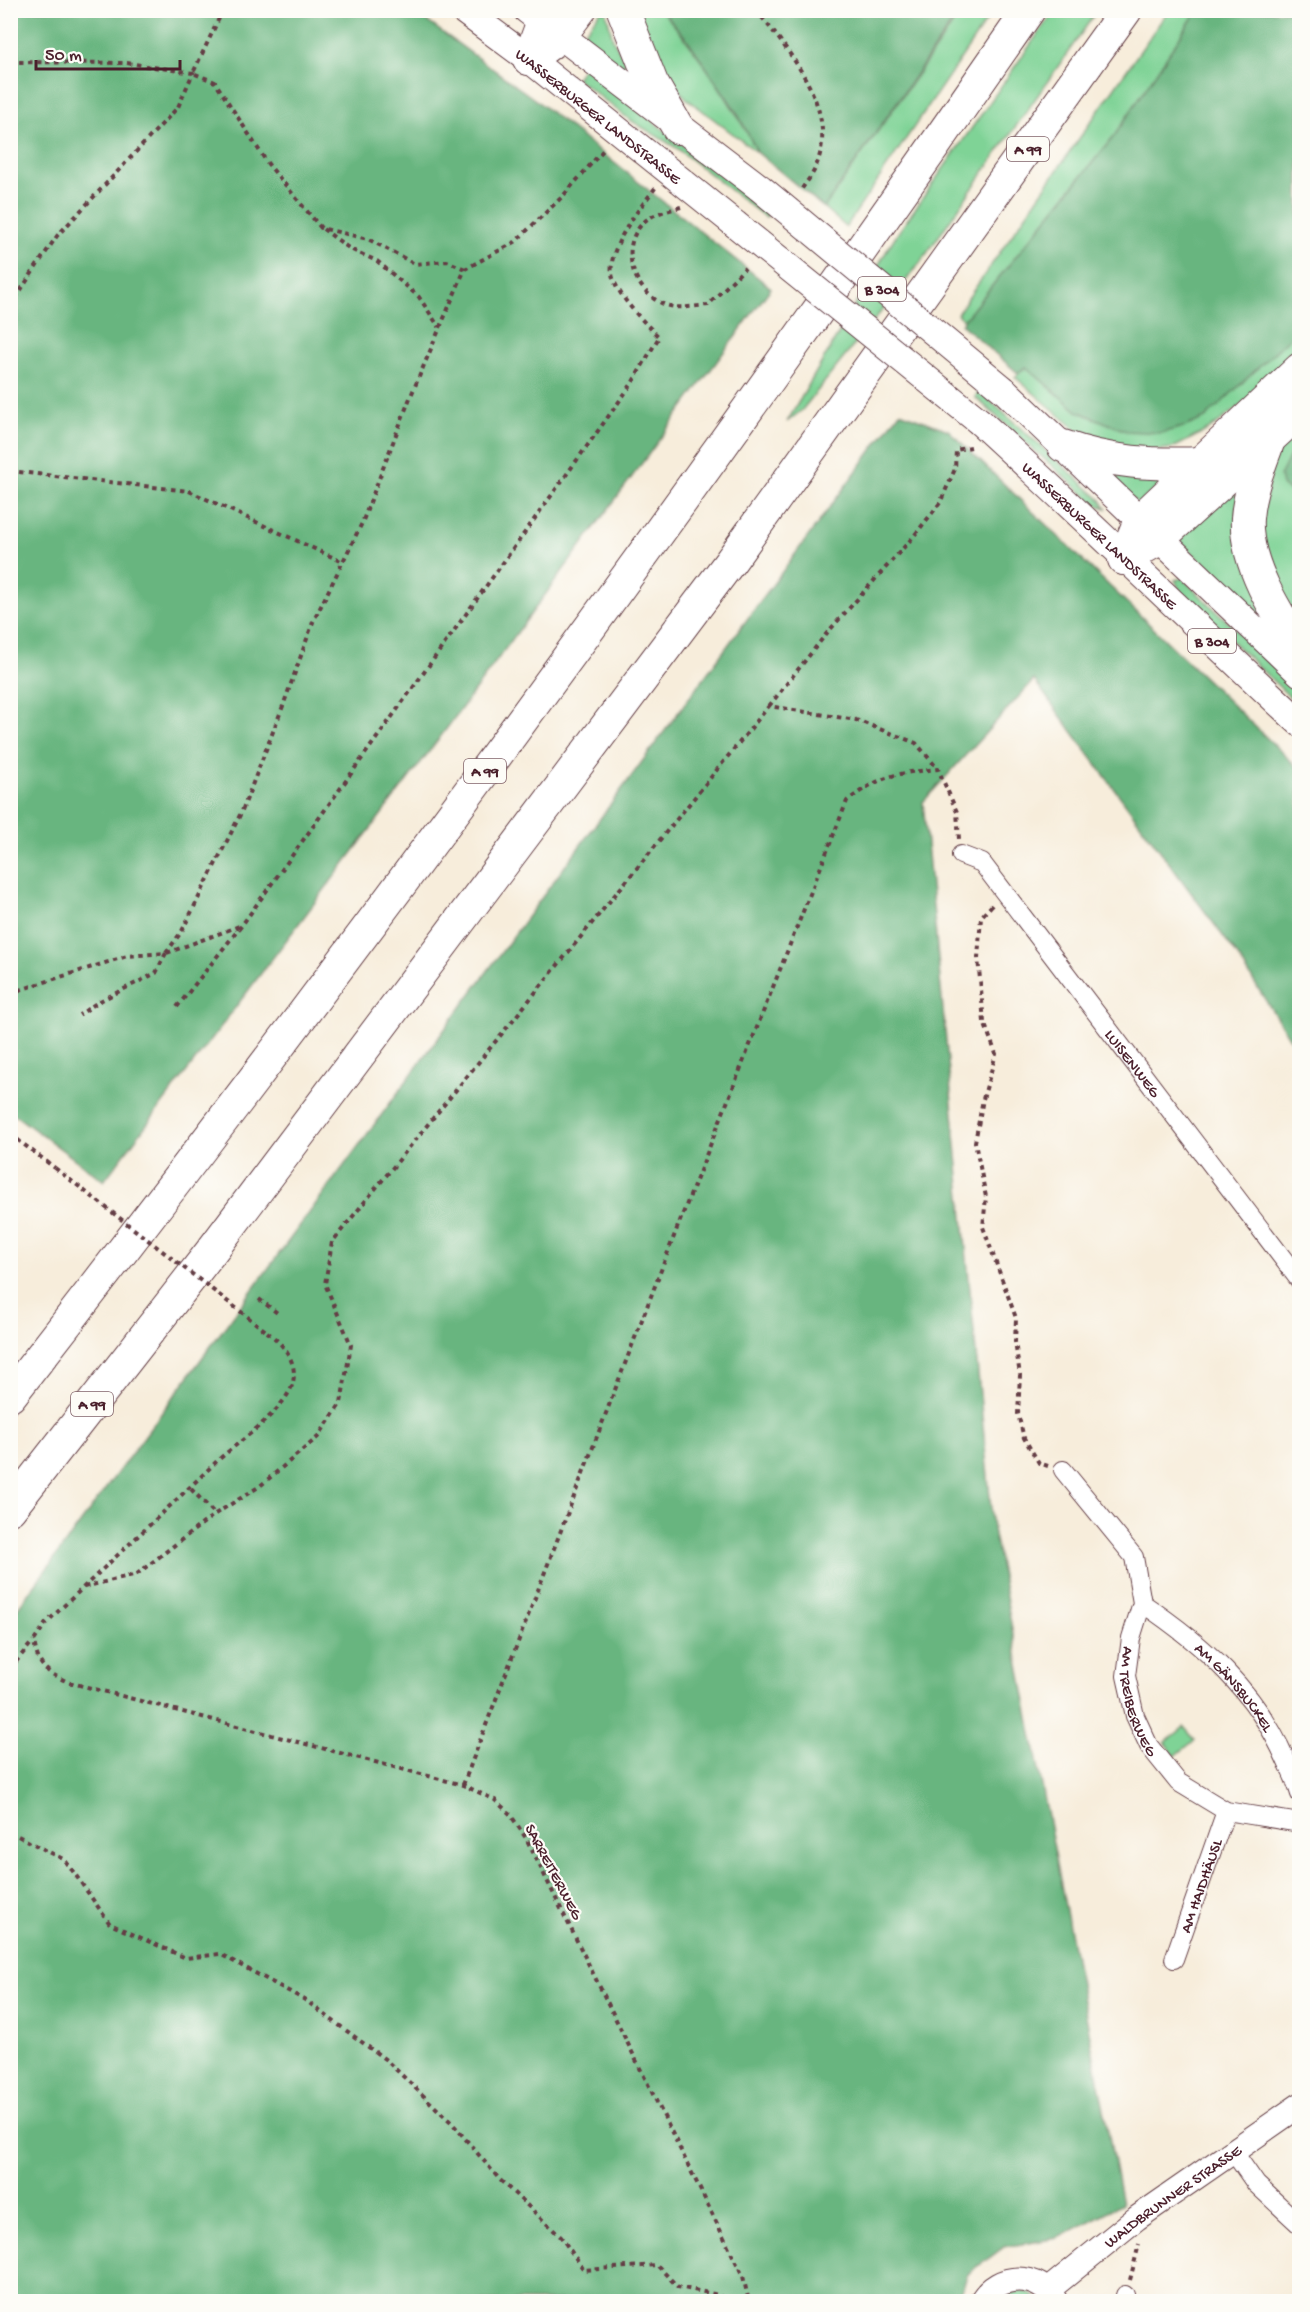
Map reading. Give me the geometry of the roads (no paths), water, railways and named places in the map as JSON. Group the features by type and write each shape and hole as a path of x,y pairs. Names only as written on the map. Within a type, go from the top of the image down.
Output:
{"highway":[{"path":"529,59 544,19 580,10"},
{"path":"624,10 651,83 678,128"},
{"name":"A 99","path":"10,1396 120,1256 531,710 809,327 1029,10"},
{"name":"A 99","path":"10,1509 210,1253 730,562 1126,10"},
{"path":"1124,559 1203,463 1299,369"},
{"path":"1149,530 1271,436 1299,411"},
{"path":"1271,436 1256,475 1247,520 1252,557 1265,589 1299,649"},
{"path":"1064,446 1091,456 1122,462 1203,463"}],"main road":[{"name":"WASSERBURGER LANDSTRASSE","path":"463,10 529,59 735,224 975,435 1082,514 1124,559 1299,723"},
{"name":"B 304","path":"544,19 678,128 760,188 1004,390 1299,673"}],"street":[{"name":"LUISENWEG","path":"961,855 982,863 1299,1281"},
{"name":"AM TREIBERWEG","path":"1063,1470 1134,1557 1142,1603 1131,1638 1126,1676 1135,1716 1149,1746 1178,1782 1226,1811 1299,1823"},
{"name":"AM GÄNSBUCKEL","path":"1142,1603 1180,1629 1222,1665 1252,1701 1280,1746 1299,1794"},
{"name":"AM HAIDHÄUSL","path":"1174,1959 1226,1811"},
{"name":"WALDBRUNNER STRASSE","path":"1052,2296 1137,2218 1299,2106"},
{"path":"1233,2151 1256,2184 1299,2225"},
{"path":"981,2301 994,2287 1016,2278 1038,2283 1052,2296"}]}
